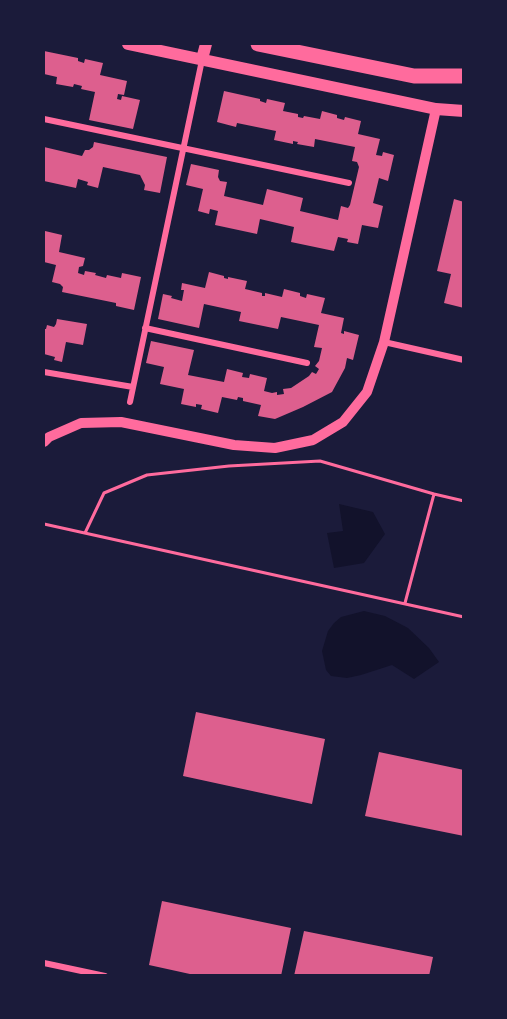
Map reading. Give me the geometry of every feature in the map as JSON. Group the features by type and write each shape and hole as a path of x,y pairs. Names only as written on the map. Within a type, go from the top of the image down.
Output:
{"main road":[{"path":"128,44 436,110 464,111"},
{"path":"202,59 206,44"},
{"path":"258,44 414,76 464,76"}],"street":[{"path":"130,402 202,59"},
{"path":"44,442 49,437 81,423 121,422 234,445 275,448 314,440 343,422 367,392 384,342 436,110"},
{"path":"44,119 349,183"},
{"path":"145,328 307,363"},
{"path":"384,342 464,360"},
{"path":"44,372 133,387"},
{"path":"44,963 105,975"}],"path":[{"path":"85,533 104,493 147,475 229,466 320,461 464,501"},
{"path":"405,603 434,494"},
{"path":"44,524 464,617"}],"shaded area":[{"path":"339,504 373,512 385,534 364,563 334,568 327,533 343,531"},
{"path":"364,611 385,616 408,628 429,648 439,662 414,679 392,665 347,678 331,676 326,670 322,651 328,631 341,617"}],"building":[{"path":"44,51 78,58 78,61 84,63 85,59 103,63 100,75 127,81 124,95 118,94 117,99 121,100 122,96 140,100 133,129 89,120 95,92 81,89 82,86 74,84 73,87 56,84 57,77 44,74"},
{"path":"224,91 260,99 266,103 267,99 285,103 283,111 298,114 298,117 320,119 322,111 337,115 337,118 344,120 345,117 361,121 358,134 380,139 376,155 382,156 383,152 394,155 388,181 379,178 373,203 383,206 378,228 362,225 358,244 338,237 334,251 291,242 294,227 260,219 257,234 215,225 218,211 210,209 209,214 198,211 203,189 186,185 191,164 219,170 220,181 227,182 224,196 263,205 267,189 303,198 300,211 338,220 341,206 348,208 350,205 359,167 357,162 352,161 355,147 315,139 314,147 293,141 293,144 274,140 276,131 237,123 236,127 217,122"},
{"path":"94,142 167,157 160,193 144,190 145,185 140,175 103,167 98,188 78,179 76,188 44,181 44,147 82,156 85,150 93,147"},
{"path":"454,199 464,202 464,308 444,303 451,274 437,271"},
{"path":"45,231 62,235 59,252 85,258 78,273 84,275 85,271 106,278 107,275 121,278 122,273 141,277 134,310 116,306 116,303 62,292 63,287 60,284 52,282 56,265 44,262"},
{"path":"209,272 228,279 228,277 247,281 245,289 262,293 262,296 265,296 265,293 282,297 284,289 300,293 300,296 306,298 307,294 325,298 321,313 344,318 341,333 344,334 344,331 359,335 353,360 347,358 345,368 332,392 275,419 258,416 261,405 243,401 243,398 238,397 237,400 222,397 218,413 201,409 202,405 196,404 196,407 181,404 184,389 160,384 164,367 146,363 151,341 194,350 188,375 224,382 227,369 243,373 242,377 249,378 250,374 267,378 264,391 277,392 277,395 284,394 283,389 291,388 312,372 316,374 319,369 315,366 319,361 322,348 314,347 319,325 281,317 278,329 239,321 241,312 204,304 199,328 158,319 163,294 182,301 184,290 181,290 182,283 205,288"},
{"path":"57,319 87,324 83,345 66,342 62,362 44,354 44,329 47,325 54,327"},
{"path":"196,712 325,739 312,804 183,776"},
{"path":"379,752 464,770 464,836 365,816"},
{"path":"162,901 291,928 281,976 199,976 149,965"},
{"path":"304,931 433,957 429,976 294,976"}]}
